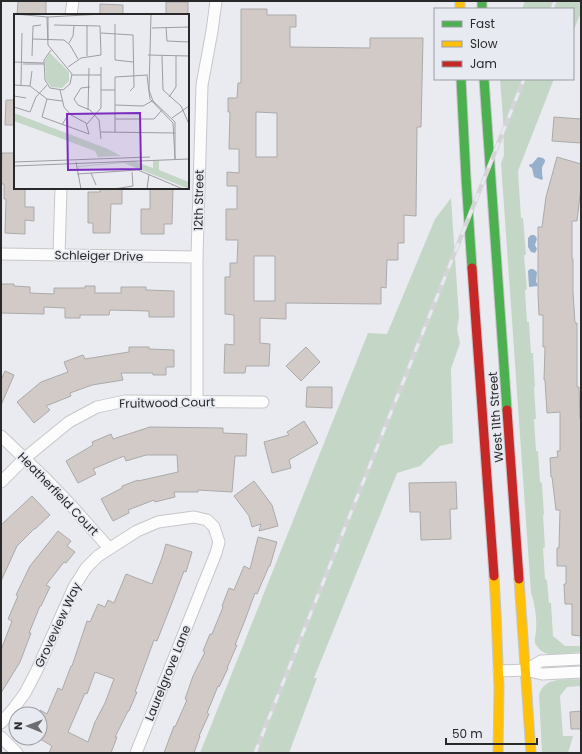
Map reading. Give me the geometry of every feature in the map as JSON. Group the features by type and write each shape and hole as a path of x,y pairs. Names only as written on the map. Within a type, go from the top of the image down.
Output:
{"main road":[{"name":"West 11th Street","path":"461,80 466,178 493,556 499,671 498,753"},
{"name":"West 11th Street","path":"484,80 531,753"}],"street":[{"path":"71,14 73,1"},
{"name":"12th Street","path":"197,401 197,257 202,85 216,1"},
{"path":"59,255 61,189"},
{"name":"Schleiger Drive","path":"1,254 197,257"},
{"name":"Fruitwood Court","path":"1,482 25,458 69,422 97,407 126,401 263,402"},
{"name":"Heatherfield Court","path":"3,438 46,479 109,548"},
{"name":"Groveview Way","path":"1,723 25,693 74,587 86,568 109,548 136,531 158,522 194,517 207,520 214,527 219,542 200,594"},
{"name":"Laurelgrove Lane","path":"136,753 200,594"},
{"path":"526,670 541,661 581,659"},
{"path":"499,671 526,670 542,674 581,672"},
{"path":"1,737 17,753"}],"green space":[{"path":"525,1 581,1 581,12 574,30 574,8 522,8"},
{"path":"500,80 554,80 518,171 521,218 523,218 526,255 524,255 527,290 525,290 527,322 529,322 531,353 533,353 536,451 538,451 540,482 542,483 545,579 547,580 549,603 551,603 553,636 565,646 581,646 581,652 549,654 541,650 535,643 536,616 531,593 501,163 504,155"},
{"path":"451,198 459,317 457,329 460,343 451,369 453,443 440,446 420,466 397,473 314,678 317,678 289,753 200,753 368,333 387,334 435,219"},
{"path":"581,679 581,686 567,687 560,696 563,736 573,736 568,753 542,753 539,695 542,689 546,685 556,680"}],"water":[{"path":"538,157 545,160 542,168 542,180 534,177 532,168 529,166"},
{"path":"531,235 536,236 537,238 535,245 537,249 535,253 531,252 528,247 528,238"},
{"path":"530,269 537,272 536,282 538,286 529,287 528,271"}],"building":[{"path":"18,1 46,1 46,14 17,14"},
{"path":"166,2 188,2 188,14 166,14"},
{"path":"100,4 123,5 123,14 100,14"},
{"path":"241,9 267,9 267,15 296,15 296,27 290,27 290,47 370,48 370,38 423,38 421,127 417,127 416,216 404,215 404,243 398,243 398,260 387,260 386,288 381,287 381,304 286,303 286,319 260,318 260,343 270,344 269,366 246,366 245,373 224,373 225,344 234,345 234,315 225,314 225,277 230,277 230,263 237,263 238,240 226,240 226,209 237,209 237,186 227,186 227,172 239,173 239,149 229,149 230,112 228,112 228,98 237,98 238,83 241,83","holes":["256,112 277,113 277,157 256,157","254,256 275,256 275,301 254,301"]},
{"path":"6,100 14,100 14,125 5,125"},
{"path":"554,117 581,119 581,143 552,141"},
{"path":"2,153 14,153 14,189 25,189 25,207 34,207 34,221 25,220 25,234 5,233 6,199 4,199 4,184 1,184"},
{"path":"557,157 581,164 581,187 577,221 572,221 572,259 575,323 577,323 577,387 579,387 581,419 581,636 572,635 572,604 565,604 564,584 566,584 566,566 557,566 560,510 556,510 550,458 558,457 557,451 560,451 560,412 547,413 544,380 545,347 543,347 543,315 539,315 538,227 542,227 546,197"},
{"path":"100,189 122,189 122,204 111,204 110,233 93,233 93,223 88,223 88,192 100,192"},
{"path":"150,189 173,189 172,224 164,224 164,234 141,234 141,209 150,209"},
{"path":"1,284 14,284 14,286 30,287 30,293 54,294 54,288 85,288 85,286 95,286 95,293 121,293 121,287 146,287 146,290 174,291 174,317 149,317 149,311 110,310 109,315 80,315 80,318 65,318 65,308 44,307 44,314 1,313"},
{"path":"129,347 149,347 149,349 174,350 174,367 166,367 166,375 153,375 153,373 121,373 123,380 92,385 70,393 71,396 46,406 50,410 34,423 17,402 41,382 68,372 64,362 83,355 85,359 129,352"},
{"path":"306,347 320,362 301,381 286,366"},
{"path":"5,371 14,375 1,405 1,380"},
{"path":"307,387 332,387 332,408 306,407"},
{"path":"304,421 318,443 289,460 291,468 272,473 264,442 289,435 287,432"},
{"path":"150,427 223,428 223,433 247,434 246,456 235,456 232,492 198,490 198,492 174,492 175,497 155,502 154,500 128,510 129,513 113,521 101,499 122,488 122,486 138,480 178,472 177,455 146,455 126,461 124,456 93,469 96,474 78,483 66,461 93,445 92,442 111,434 113,439"},
{"path":"254,481 272,505 278,526 259,531 261,524 252,527 249,516 234,496"},
{"path":"456,482 457,509 450,509 451,539 421,540 420,512 410,512 409,483"},
{"path":"32,496 50,515 17,546 1,581 1,525"},
{"path":"58,531 71,541 67,546 75,552 66,563 64,562 46,585 50,587 40,606 29,633 31,633 20,662 1,693 1,650 12,621 8,619 18,596 16,595 30,566"},
{"path":"258,537 277,542 270,566 257,594 255,593 235,645 237,645 228,668 219,687 218,686 207,713 209,714 199,736 194,753 164,753 174,726 175,727 187,700 185,699 193,676 205,652 203,651 210,634 212,634 229,588 234,590 244,566 250,569"},
{"path":"166,544 192,552 186,572 184,571 157,641 154,640 135,692 137,692 115,737 117,737 111,753 49,753 52,746 48,744 48,712 58,688 62,690 72,666 87,621 90,622 98,604 105,607 108,600 114,603 126,574 152,584","holes":["95,672 114,679 105,703 95,722 88,742 68,732 85,693 87,694"]},
{"path":"581,711 581,729 571,729 570,712"}],"railway":[{"path":"552,8 555,1"},
{"path":"255,753 524,80"}],"traffic: fast":[{"path":"482,1 482,8"},
{"path":"461,80 472,268"},
{"path":"484,80 507,410"}],"traffic: slow":[{"path":"460,1 460,8"},
{"path":"494,576 499,687 498,753"},
{"path":"519,579 531,753"}],"traffic: jam":[{"path":"472,268 494,576"},
{"path":"507,410 519,579"}]}
